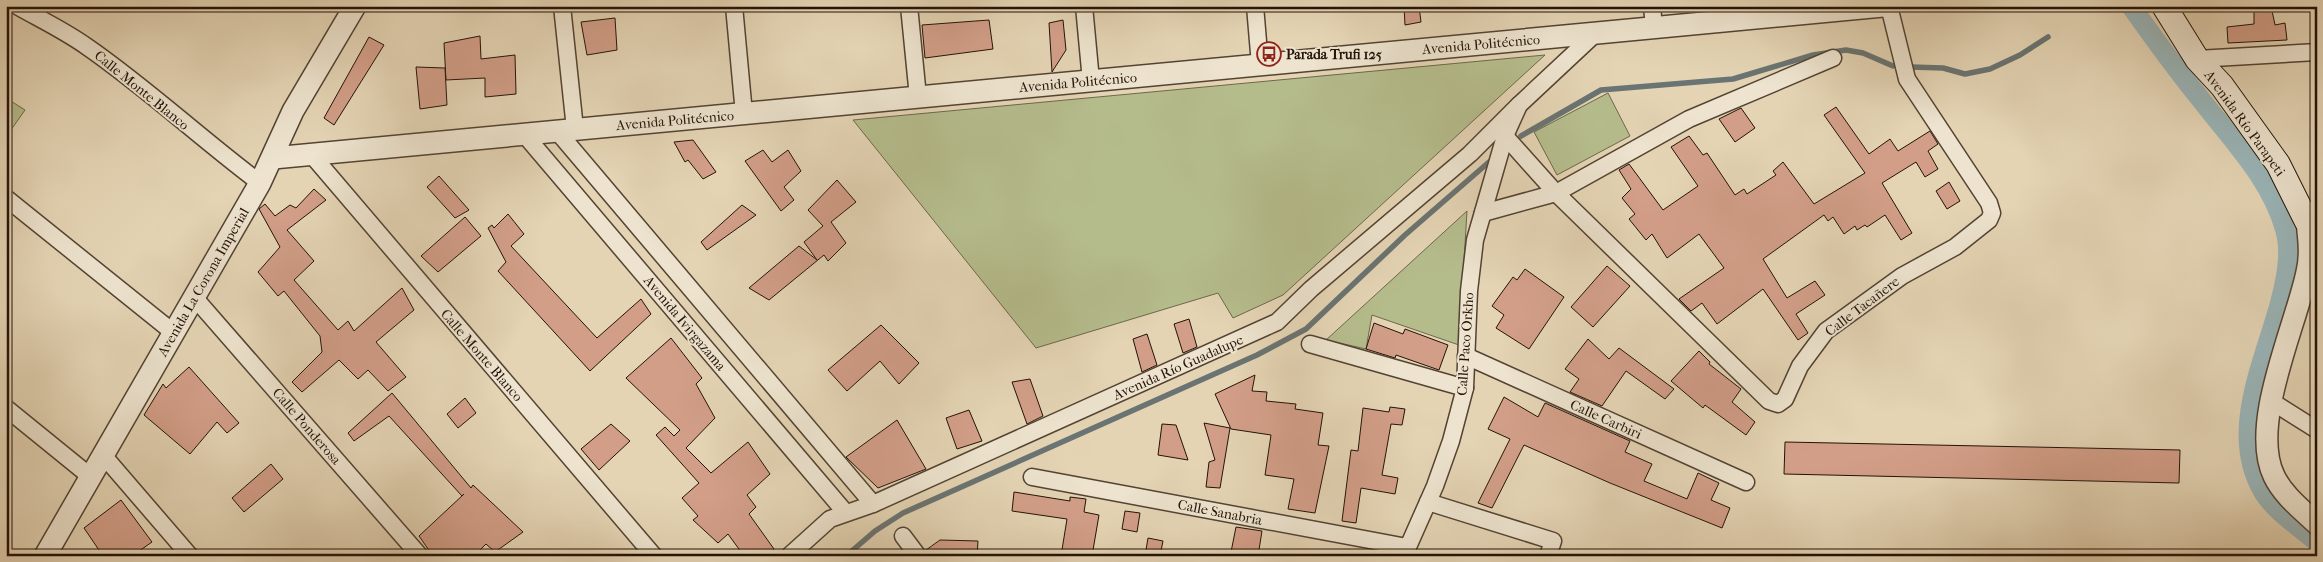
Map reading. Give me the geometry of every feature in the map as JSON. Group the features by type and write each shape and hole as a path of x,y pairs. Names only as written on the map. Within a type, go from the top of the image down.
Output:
{"main road":[{"name":"Avenida Río Parapeti","path":"2164,6 2197,59 2222,86 2278,164 2312,225"}],"street":[{"name":"Calle Monte Blanco","path":"17,6 86,46 138,84 217,151 260,183"},
{"name":"Avenida La Corona Imperial","path":"45,556 260,183 293,111 355,6"},
{"path":"562,6 566,130"},
{"path":"734,6 744,114"},
{"path":"909,6 918,97"},
{"path":"1084,6 1091,81"},
{"path":"1255,6 1260,65"},
{"path":"1652,6 1654,28"},
{"name":"Avenida Politécnico","path":"273,158 1883,6"},
{"name":"Calle Tacañere","path":"1505,136 1556,193 1769,401 1778,404 1785,399 1800,366 1826,331 1902,276 1956,247 1989,220 1992,213 1989,203 1907,79 1888,6"},
{"name":"Avenida Río Guadalupe","path":"789,556 830,519 873,504 1277,322 1311,289 1470,154 1596,33"},
{"path":"2197,59 2317,52"},
{"path":"1483,213 1556,193 1689,119 1833,58"},
{"name":"Calle Paco Orkho","path":"1406,551 1428,502 1451,441 1465,388 1469,291 1475,240 1505,136 1519,105"},
{"name":"Avenida Ivirgazama","path":"566,130 873,504"},
{"name":"Avenida Ivirgazama","path":"524,134 846,512"},
{"name":"Calle Monte Blanco","path":"311,154 654,556"},
{"path":"6,198 174,333"},
{"name":"Avenida Río Parapeti","path":"2312,225 2308,271 2271,401 2267,448 2274,475 2286,495 2317,524"},
{"name":"Calle Ponderosa","path":"194,297 420,556"},
{"path":"1310,344 1465,388"},
{"name":"Calle Carbiri","path":"1466,356 1746,482"},
{"path":"2271,401 2317,430"},
{"path":"6,408 91,476"},
{"path":"103,455 190,556"},
{"name":"Calle Sanabria","path":"1032,477 1406,551"},
{"path":"1428,502 1551,548"},
{"path":"902,536 918,556"}],"green space":[{"path":"1545,55 1283,295 1233,318 1218,293 1036,348 853,120"},
{"path":"1608,93 1630,136 1557,175 1534,132"},
{"path":"6,98 25,110 6,137"},
{"path":"1467,211 1459,345 1372,315 1366,349 1326,340"}],"building":[{"path":"1404,6 1419,6 1421,22 1405,25"},
{"path":"2254,6 2271,6 2275,25 2285,23 2287,40 2228,43 2227,27 2254,24"},
{"path":"615,18 617,50 587,55 581,22"},
{"path":"989,20 993,49 925,58 922,25"},
{"path":"1063,20 1066,50 1052,72 1049,23"},
{"path":"480,36 481,59 515,55 516,94 485,97 485,78 446,80 444,43"},
{"path":"369,37 384,45 334,125 324,118"},
{"path":"416,67 445,68 447,105 420,109"},
{"path":"1836,107 1869,154 1890,139 1898,151 1930,131 1938,144 1928,151 1938,169 1925,177 1916,162 1882,183 1912,233 1901,240 1885,215 1867,227 1865,225 1857,230 1855,226 1844,234 1833,217 1828,221 1824,215 1763,259 1787,298 1815,281 1825,295 1796,314 1808,333 1798,340 1763,289 1717,324 1702,303 1691,311 1679,299 1724,268 1699,234 1667,258 1652,234 1646,240 1629,219 1635,214 1622,198 1631,189 1619,170 1629,164 1663,210 1698,186 1671,147 1689,136 1703,155 1707,153 1735,195 1744,189 1747,194 1776,175 1773,171 1783,162 1814,204 1865,173 1824,115"},
{"path":"1741,108 1755,128 1735,142 1719,119"},
{"path":"693,140 716,172 703,179 688,160 685,162 674,142"},
{"path":"763,150 772,162 788,150 801,171 784,187 794,200 781,211 745,161"},
{"path":"439,176 469,210 455,218 427,187"},
{"path":"837,180 856,202 831,222 846,243 828,261 824,255 769,300 749,288 799,246 817,260 804,242 823,226 808,210"},
{"path":"1949,182 1960,201 1947,209 1936,191"},
{"path":"314,189 326,200 287,230 314,261 294,280 338,330 348,321 354,331 402,288 414,310 376,342 406,377 388,391 368,370 358,379 339,360 302,392 292,382 322,352 320,336 284,291 278,296 258,272 280,247 259,209 265,204 275,216 290,205 296,208"},
{"path":"742,205 756,215 707,250 701,242"},
{"path":"508,214 524,234 511,246 597,338 641,299 651,314 590,371 498,271 506,262 488,228 492,225 494,228"},
{"path":"465,217 481,236 438,272 421,256"},
{"path":"1607,266 1630,286 1593,327 1571,307"},
{"path":"1525,269 1564,297 1529,349 1496,328 1504,315 1492,306 1513,277 1517,280"},
{"path":"1189,319 1197,347 1183,353 1174,324"},
{"path":"1374,323 1403,334 1405,329 1448,345 1439,370 1396,355 1395,358 1366,349"},
{"path":"881,325 919,363 899,384 880,361 847,391 828,370"},
{"path":"1147,334 1157,365 1142,372 1133,339"},
{"path":"671,338 702,378 696,384 715,418 686,448 711,473 748,442 770,474 747,495 756,507 749,514 774,549 766,556 744,556 728,534 718,543 693,520 698,516 682,498 699,483 656,435 665,427 674,436 680,430 626,378"},
{"path":"1588,339 1609,359 1619,348 1674,389 1665,399 1626,371 1602,406 1570,392 1579,379 1565,369"},
{"path":"1699,351 1710,362 1709,364 1741,389 1732,402 1755,422 1746,435 1705,405 1703,408 1671,381"},
{"path":"189,367 239,423 227,433 217,422 190,454 144,415 163,384 166,388"},
{"path":"1255,375 1252,391 1267,392 1266,401 1296,404 1295,409 1323,413 1318,445 1329,446 1315,513 1288,509 1294,479 1265,475 1271,435 1231,429 1215,394"},
{"path":"1030,379 1043,416 1027,424 1012,382"},
{"path":"392,393 471,488 473,485 523,532 495,552 486,544 474,556 433,556 419,536 462,496 389,416 354,441 348,433"},
{"path":"1504,397 1538,417 1545,403 1630,441 1625,452 1652,464 1644,481 1687,499 1698,473 1719,483 1711,500 1730,508 1722,528 1610,483 1524,445 1492,508 1478,503 1510,439 1488,429"},
{"path":"465,398 476,413 458,428 447,414"},
{"path":"1390,407 1405,409 1402,425 1391,424 1382,475 1398,478 1395,494 1361,488 1356,523 1342,521 1351,450 1358,451 1363,408 1389,412"},
{"path":"969,410 982,441 957,449 946,418"},
{"path":"897,420 926,469 878,488 846,457"},
{"path":"1204,423 1230,428 1220,488 1206,487 1209,462 1215,460"},
{"path":"611,424 630,441 599,470 581,449"},
{"path":"1162,424 1176,425 1188,460 1158,455"},
{"path":"1785,442 2180,450 2179,483 1784,474"},
{"path":"271,464 283,479 244,512 232,498"},
{"path":"1014,492 1070,501 1070,497 1086,499 1084,512 1099,515 1092,556 1061,556 1067,519 1012,511"},
{"path":"121,500 152,542 132,556 103,556 84,528"},
{"path":"1125,511 1140,513 1137,532 1122,529"},
{"path":"1236,527 1262,531 1258,556 1231,552"},
{"path":"1148,538 1163,541 1160,556 1145,556"},
{"path":"940,540 978,541 977,556 928,556 926,550"}],"waterway":[{"path":"2131,6 2173,64 2260,175 2270,192 2285,229 2288,247 2286,276 2280,303 2258,374 2249,423 2249,447 2254,470 2269,500 2317,542"},
{"path":"1911,67 1943,68 1965,74 1990,69 2020,55 2048,37"},
{"path":"1521,136 1601,90 1733,79 1813,55 1846,50 1863,53 1893,66"},
{"path":"846,556 875,531 903,513 1257,355 1306,329 1405,235 1489,162"}],"place":[{"name":"Parada Trufi 125","path":"1269,54"}]}
